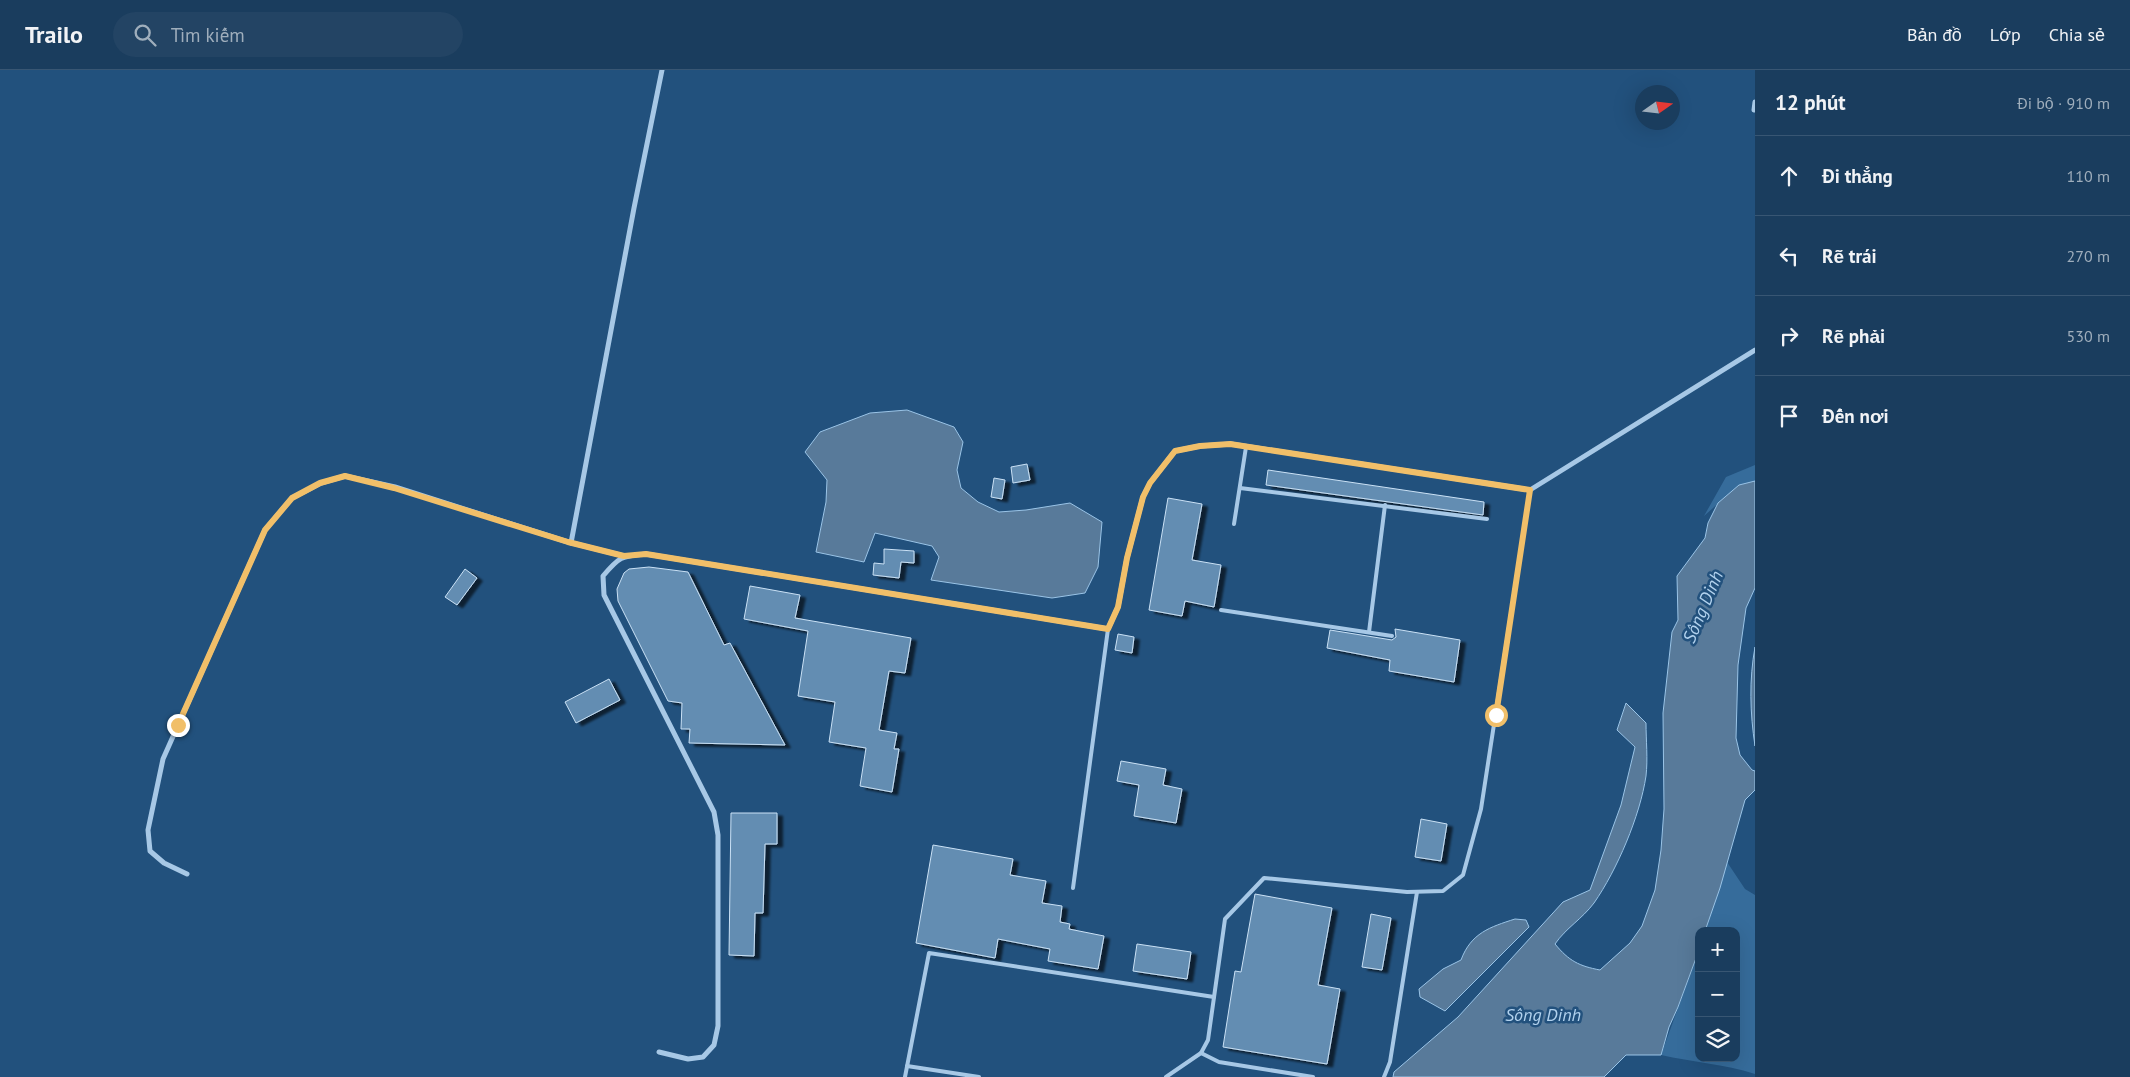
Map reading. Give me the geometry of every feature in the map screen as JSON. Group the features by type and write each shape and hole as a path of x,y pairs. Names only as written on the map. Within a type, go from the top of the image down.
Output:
{"street":[{"path":"571,543 662,70"},
{"path":"1754,110 1755,102"},
{"path":"187,874 164,863 150,850 148,830 163,758 265,530 292,498 320,483 345,476 394,488 571,543 624,556 646,554 1108,629 1118,607 1127,558 1143,497 1158,471 1175,451 1200,446 1230,444 1530,490 1755,350"},
{"path":"624,556 603,576 604,595 714,812 718,835 718,1026 714,1045 703,1057 688,1059 659,1052"}],"lane":[{"path":"1234,524 1246,447"},
{"path":"1240,488 1487,518"},
{"path":"1166,1077 1201,1053 1208,1040 1225,919 1264,878 1417,892 1443,891 1463,875 1481,809 1530,490"},
{"path":"1369,632 1385,505"},
{"path":"1222,610 1392,636"},
{"path":"1073,888 1108,629"},
{"path":"1384,1077 1390,1062 1417,892"},
{"path":"905,1077 929,953 1214,997"},
{"path":"1201,1053 1219,1062 1313,1077"},
{"path":"907,1066 979,1077"}],"shaded area":[{"path":"1755,465 1755,481 1739,485 1704,516 1726,477"},
{"path":"1727,862 1745,889 1755,895 1755,1074 1699,1062 1740,1062 1740,927 1706,927"},
{"path":"1695,961 1695,1061 1661,1055"}],"water":[{"path":"907,410 954,427 963,442 957,470 961,488 978,502 999,512 1070,503 1102,522 1098,567 1085,593 1052,598 931,580 939,557 932,546 875,533 864,562 816,552 826,502 827,480 805,452 820,432 870,413"},
{"name":"Sông Dinh","path":"1755,481 1755,588 1746,608 1738,665 1736,738 1740,755 1752,770 1755,771 1755,790 1745,800 1720,888 1706,927 1695,927 1695,961 1669,1027 1661,1055 1626,1055 1604,1077 1393,1077 1394,1072 1458,1017 1563,902 1590,890 1621,805 1635,747 1617,730 1626,703 1646,723 1647,770 1639,808 1619,859 1603,890 1589,909 1555,944 1575,962 1600,970 1630,943 1642,926 1655,890 1661,850 1664,809 1663,713 1672,632 1678,620 1677,576 1705,538 1708,523 1718,503 1739,485"},
{"path":"1755,647 1755,746 1751,696"},
{"path":"1515,919 1526,920 1529,927 1445,1011 1420,997 1419,989 1443,969 1461,960 1470,943 1482,932"}],"building":[{"path":"1027,464 1030,480 1013,483 1011,467"},
{"path":"1268,470 1484,502 1483,515 1266,485"},
{"path":"994,478 1005,480 1002,499 991,497"},
{"path":"1168,498 1202,504 1192,560 1221,565 1214,607 1185,601 1182,616 1149,610"},
{"path":"884,549 914,551 914,563 901,562 899,578 873,575 874,563 884,564"},
{"path":"649,567 688,572 724,645 730,643 785,745 689,743 690,729 681,729 682,703 668,701 618,601 617,589 624,573 629,569"},
{"path":"465,569 477,578 457,605 445,597"},
{"path":"750,586 800,595 795,618 911,638 905,673 889,671 879,730 897,733 894,749 899,749 892,792 860,786 866,748 829,742 835,702 798,696 808,631 744,619"},
{"path":"1395,629 1460,640 1454,682 1389,671 1390,660 1327,648 1330,630 1392,640 1396,637"},
{"path":"1118,634 1134,637 1132,653 1115,650"},
{"path":"609,679 620,700 576,723 565,702"},
{"path":"1121,761 1166,769 1163,785 1182,789 1176,823 1134,816 1139,785 1117,781"},
{"path":"731,813 777,813 777,844 765,844 763,913 755,913 754,956 729,955"},
{"path":"1421,819 1447,824 1441,861 1415,857"},
{"path":"933,845 1013,859 1010,875 1046,881 1042,903 1062,906 1060,922 1070,924 1069,929 1104,936 1098,969 1048,961 1050,949 998,939 995,958 916,943"},
{"path":"1255,894 1332,908 1318,985 1340,989 1327,1064 1223,1047 1235,971 1241,972"},
{"path":"1371,914 1391,918 1382,970 1362,967"},
{"path":"1137,944 1191,952 1187,979 1133,971"}],"route":[{"path":"178,725 265,530 292,498 320,483 345,476 394,488 568,542 624,556 646,554 1108,629 1118,607 1127,558 1143,497 1150,483 1175,451 1200,446 1230,444 1530,490 1496,715"}]}
